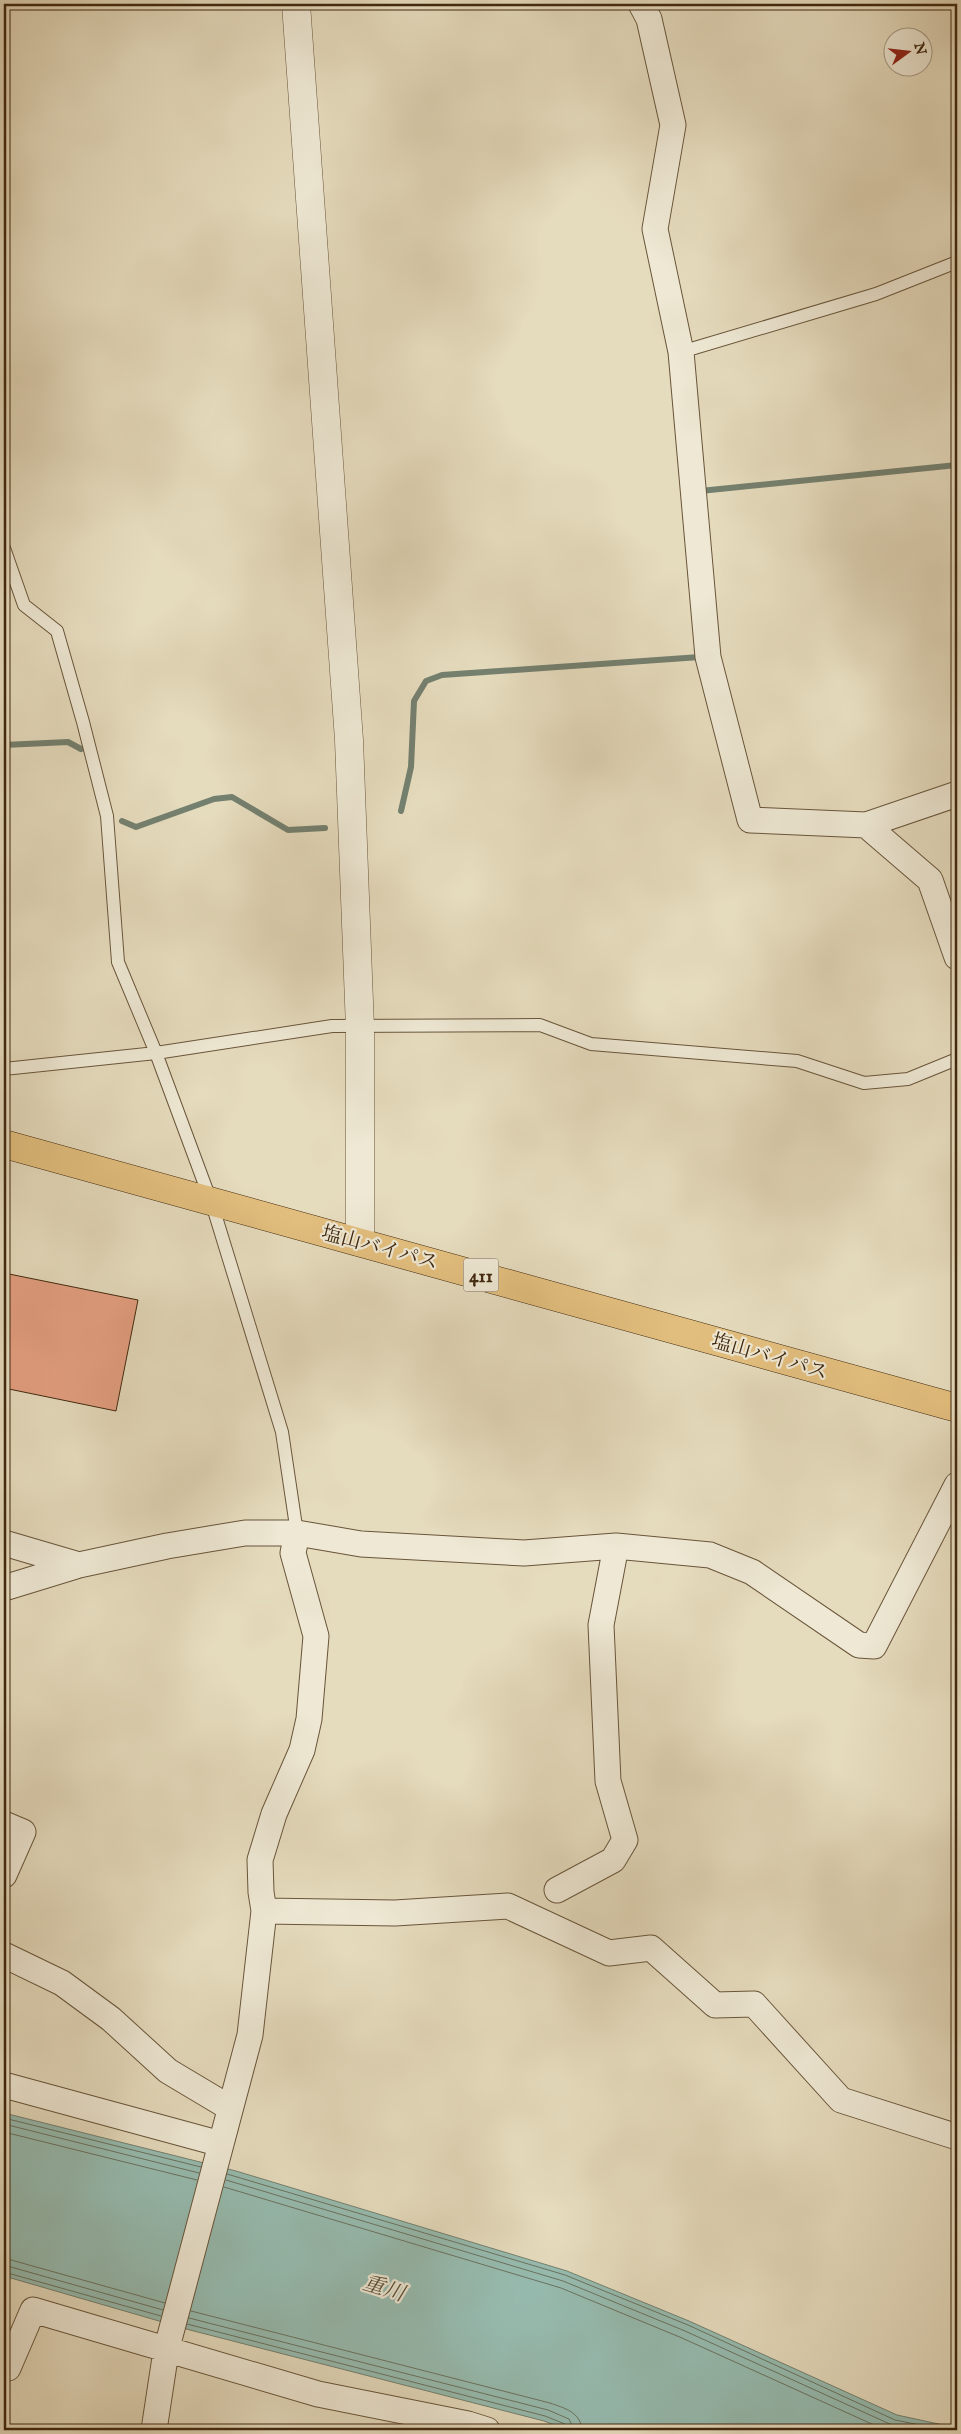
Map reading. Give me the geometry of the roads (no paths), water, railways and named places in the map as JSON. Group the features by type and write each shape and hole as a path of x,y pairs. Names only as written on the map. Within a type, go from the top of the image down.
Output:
{"highway":[{"name":"塩山バイパス","path":"4,1144 212,1204 360,1241 957,1408"}],"street":[{"path":"296,4 349,740 360,1028 360,1241"},
{"path":"641,4 648,19 673,126 655,228 682,352 708,657 750,820 866,826 957,794"},
{"path":"866,826 930,880 957,956"},
{"path":"4,1588 79,1565 166,1546 245,1534 297,1533 361,1544 524,1553 616,1546 710,1555 752,1572 858,1645 874,1646 957,1485"},
{"path":"154,2430 166,2351 250,2036 264,1911 261,1892 260,1860 274,1814 302,1750 309,1719 316,1636 293,1553 297,1533"},
{"path":"4,1543 79,1565"},
{"path":"557,1890 613,1860 625,1840 608,1781 601,1625 616,1546"},
{"path":"4,1824 23,1832 4,1875"},
{"path":"264,1911 395,1913 508,1906 609,1953 651,1948 715,2005 754,2004 841,2100 957,2137"},
{"path":"4,1955 62,1983 111,2019 168,2070 230,2108"},
{"path":"4,2085 222,2144"},
{"path":"4,2369 8,2368 33,2310 166,2351 318,2394 468,2424 487,2430"}],"lane":[{"path":"682,352 876,294 957,262"},
{"path":"4,548 24,605 57,631 107,816 118,962 156,1053 212,1204 282,1432 297,1533"},
{"path":"4,1069 156,1053 332,1026 360,1028 540,1025 591,1044 797,1061 864,1083 908,1079 957,1059"}],"water":[{"name":"重川","path":"4,2113 236,2171 567,2271 689,2321 897,2415 957,2428 957,2430 568,2430 544,2421 190,2330 4,2276"}],"waterway":[{"path":"700,491 957,465"},
{"path":"401,811 411,767 414,701 426,681 442,675 700,657 700,654"},
{"path":"4,745 68,742 81,749"},
{"path":"122,821 136,827 214,799 232,797 288,830 325,828"}]}
